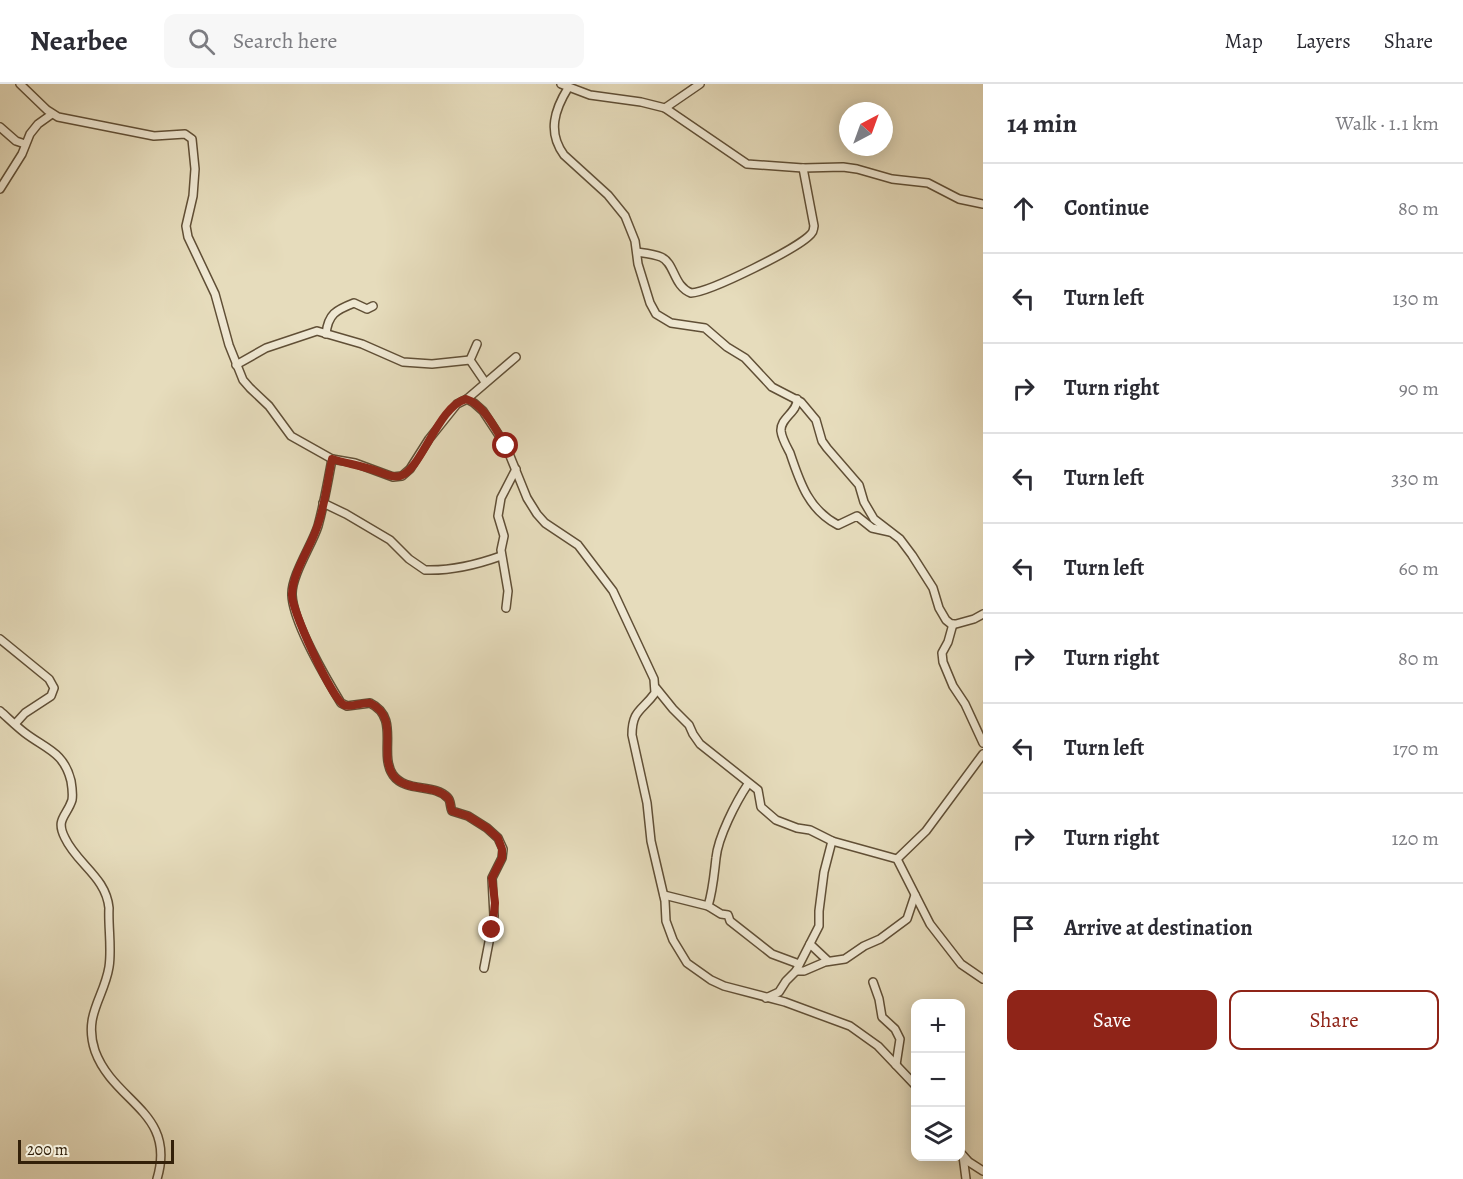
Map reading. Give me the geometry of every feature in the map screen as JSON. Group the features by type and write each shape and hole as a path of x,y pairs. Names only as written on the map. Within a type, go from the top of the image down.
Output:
{"street":[{"path":"20,84 52,114 78,122 145,135 185,134 190,137 194,148 195,176 187,231 191,246 217,300 236,365 246,385 269,406 288,433 332,459 355,463 393,477 402,476 414,464 429,439 457,404 516,357"},
{"path":"665,108 700,84"},
{"path":"983,204 959,199 924,182 892,179 843,166 803,168 753,166 742,162 665,108 641,102 602,98 564,86 555,114 554,124 559,147 564,155 615,202 631,229 638,264 650,303 660,317 671,322 705,328 727,347 745,358 772,387 797,399 812,415 827,448 859,485 864,502 874,519 904,543 933,588 948,622 953,624 974,619 983,614"},
{"path":"0,189 38,124 52,114"},
{"path":"0,127 16,141 25,144"},
{"path":"637,252 662,257 668,262 681,287 692,293 711,287 770,260 806,238 813,230 803,168"},
{"path":"326,334 327,323 333,314 354,303 367,309 372,306"},
{"path":"236,365 266,348 317,331 407,362 432,364 470,360"},
{"path":"470,360 477,344"},
{"path":"470,360 485,382"},
{"path":"466,399 483,411 506,446 527,498 537,514 545,523 578,545 613,591 654,679 656,688 689,725 700,744 759,792 762,809 777,820 797,828 810,830 832,841 897,859 930,924 966,969 983,979"},
{"path":"797,399 797,405 785,421 781,432 798,476 813,505 827,519 838,525 856,516 872,528 891,532"},
{"path":"332,459 317,528 292,591 300,624 322,671 342,704 347,706 370,703 383,715 388,732 388,765 396,778 404,784 436,791 446,797 449,799 452,811 478,822 499,841 503,855 492,878 494,916 484,968"},
{"path":"506,608 508,591 501,556 504,536 498,516 501,498 516,469"},
{"path":"323,503 390,540 425,570 480,564 501,556"},
{"path":"953,624 942,653 943,662 953,686 982,738"},
{"path":"0,639 49,679 54,688 51,696 25,712 15,724"},
{"path":"656,688 654,695 635,714 632,735 647,804 651,841 664,895 668,926 687,963 704,976 724,986 812,1011 850,1026 878,1046 911,1082"},
{"path":"0,711 57,754 69,774 72,797 61,822 63,834 71,849 102,885 109,908 110,966 93,1015 92,1039 107,1074 126,1096 145,1112 155,1128 160,1153 157,1179"},
{"path":"897,859 926,831 983,754"},
{"path":"708,906 717,854 733,808 748,784"},
{"path":"766,998 779,992 797,967 820,922 819,911 824,872 832,841"},
{"path":"664,895 708,906 721,914 730,916 730,921 772,954 804,971 828,961 845,959 901,925 909,915 915,895"},
{"path":"810,944 828,961"},
{"path":"873,982 882,1017 895,1029 900,1039 896,1065"},
{"path":"965,1156 983,1171"},
{"path":"963,1161 966,1179"}],"route":[{"path":"492,930 495,903 492,878 503,855 499,841 478,822 452,811 449,799 446,797 436,791 404,784 393,774 388,765 388,732 383,715 375,705 370,703 347,706 340,702 302,629 292,591 317,528 332,459 355,463 393,477 402,476 414,464 441,423 464,399 471,400 483,411 506,446"}]}
